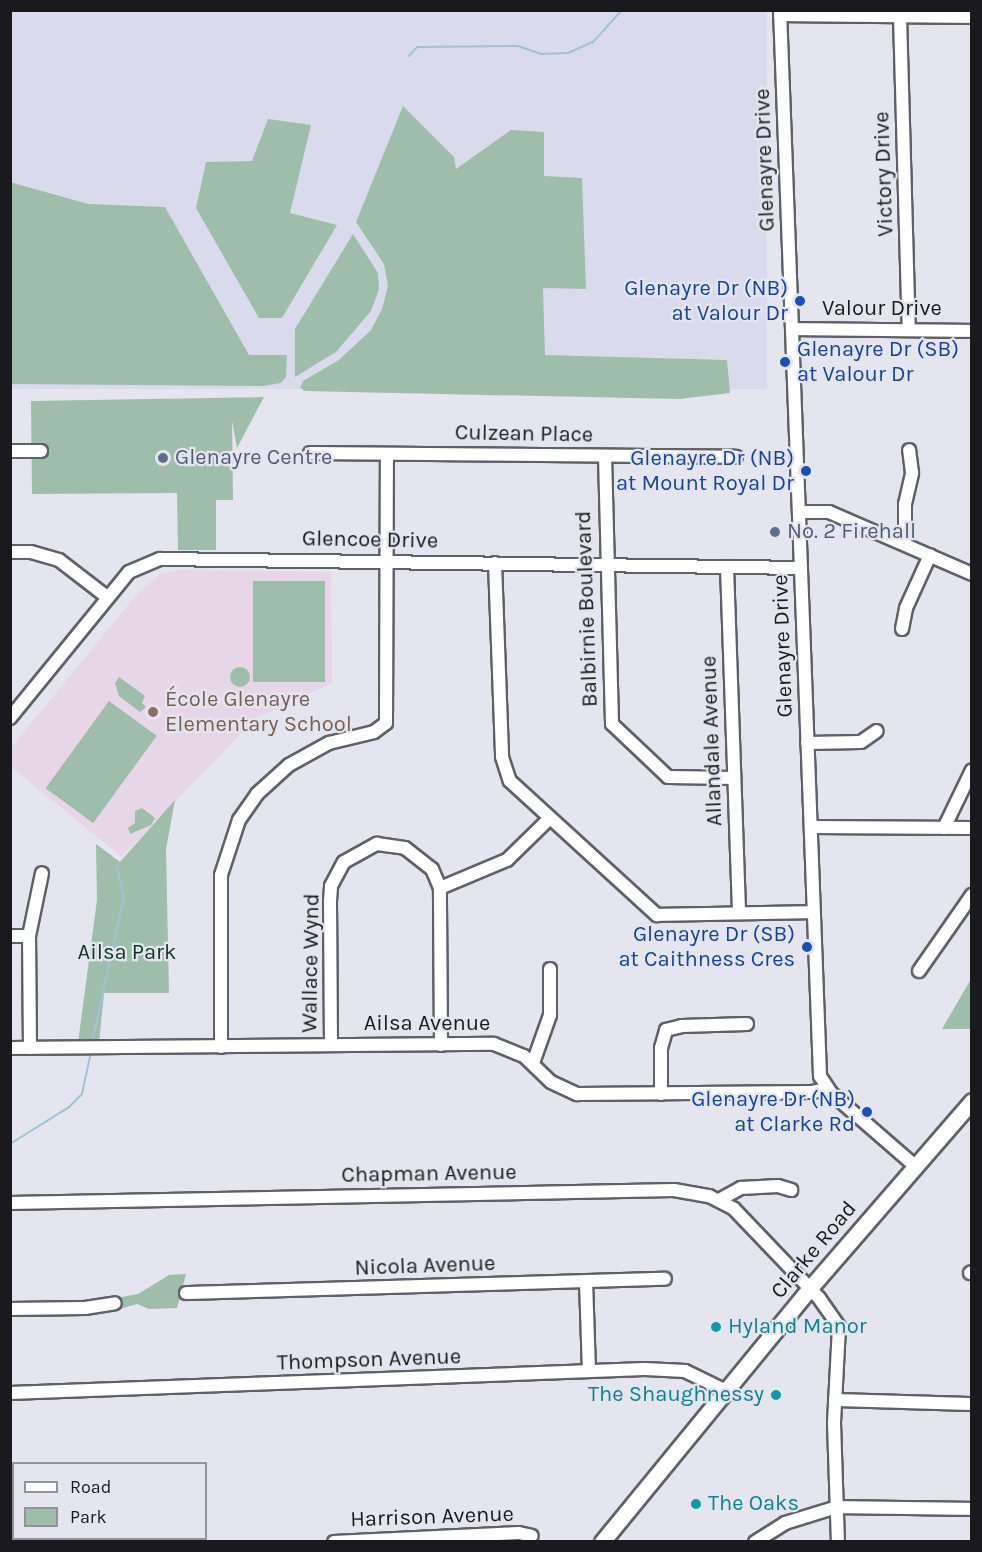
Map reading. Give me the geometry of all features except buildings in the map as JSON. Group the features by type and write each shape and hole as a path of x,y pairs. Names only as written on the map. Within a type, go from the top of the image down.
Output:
{"main road":[{"name":"Clarke Road","path":"602,1542 810,1288 972,1101"}],"street":[{"path":"780,13 971,20"},
{"name":"Glenayre Drive","path":"780,13 819,1072 828,1089 915,1166"},
{"name":"Victory Drive","path":"900,16 909,330"},
{"name":"Valour Drive","path":"793,329 972,331"},
{"path":"905,543 906,504 912,473 909,450"},
{"path":"10,451 41,451"},
{"name":"Culzean Place","path":"310,453 736,457"},
{"path":"221,1047 221,875 231,838 257,794 289,765 329,743 374,732 386,723 387,454"},
{"name":"Balbirnie Boulevard","path":"605,456 606,564 614,728 668,777 734,778"},
{"path":"799,512 829,512 972,574"},
{"path":"10,552 31,552 59,560 107,597"},
{"path":"902,629 906,608 930,555"},
{"name":"Glencoe Drive","path":"10,718 129,572 160,559 801,568"},
{"path":"495,562 504,767 510,781 549,819 657,915 813,912"},
{"name":"Allandale Avenue","path":"727,567 739,913"},
{"path":"807,743 861,742 877,732"},
{"path":"944,828 972,770"},
{"path":"441,1045 440,888 507,860 549,819"},
{"path":"811,827 972,828"},
{"name":"Wallace Wynd","path":"331,1045 330,901 332,886 344,862 359,850 377,844 405,848 432,869 440,888"},
{"path":"30,1048 28,936 42,873"},
{"path":"920,971 972,895"},
{"path":"10,936 28,936"},
{"path":"533,1063 550,1014 550,969"},
{"path":"661,1094 661,1048 666,1030 682,1026 747,1024"},
{"name":"Ailsa Avenue","path":"10,1048 494,1044 508,1047 533,1063 552,1082 577,1094 818,1092 828,1089"},
{"path":"719,1200 741,1188 778,1186 791,1190"},
{"name":"Chapman Avenue","path":"10,1203 674,1190 719,1200 734,1209 810,1288 839,1327 836,1400 838,1542"},
{"name":"Nicola Avenue","path":"186,1293 664,1279"},
{"path":"586,1281 590,1371"},
{"path":"10,1309 85,1308 115,1303"},
{"name":"Thompson Avenue","path":"10,1393 590,1371 685,1371 726,1391"},
{"path":"836,1400 972,1404"},
{"path":"755,1542 785,1523 837,1507 972,1509"},
{"name":"Harrison Avenue","path":"333,1542 519,1533 532,1536"}],"shaded area":[{"path":"11,11 767,11 767,389 11,389"},
{"name":"École Glenayre Elementary School","path":"178,570 331,572 332,683 255,719 122,857 11,767 10,749 138,593 160,574"}],"green space":[{"path":"403,106 454,157 456,169 511,130 544,132 544,176 582,178 586,289 543,288 545,355 727,360 730,393 679,399 305,391 300,388 303,381 339,360 371,330 382,309 388,286 384,264 356,222"},
{"path":"268,119 311,125 290,213 337,225 282,318 259,318 196,208 206,162 252,161"},
{"path":"10,182 88,204 165,207 249,355 287,355 286,377 281,383 263,386 11,384"},
{"path":"353,234 378,273 379,289 371,311 336,352 295,377 295,329"},
{"path":"264,397 237,448 232,421 233,500 216,500 216,550 178,550 177,493 32,494 31,401"},
{"path":"253,581 325,581 325,682 253,682"},
{"path":"240,667 247,670 250,677 247,684 240,687 233,684 230,677 233,670"},
{"path":"119,677 145,696 142,703 146,707 140,712 119,696 115,683"},
{"path":"109,701 157,736 93,823 46,788"},
{"name":"Ailsa Park","path":"175,800 166,849 169,993 104,993 99,1043 78,1043 97,900 96,844 120,862"},
{"path":"142,808 155,818 151,825 130,834 128,828 135,823 135,811"},
{"path":"971,979 971,1029 942,1029"},
{"path":"186,1274 177,1308 149,1309 137,1304 116,1310 116,1298 138,1294 169,1275"}],"waterway":[{"path":"409,56 417,47 518,46 541,54 568,53 593,42 622,10"},
{"path":"92,1042 124,897 117,866"},
{"path":"10,1144 69,1107 82,1094 90,1056"}],"place":[{"name":"Glenayre Dr (NB) at Valour Dr","path":"800,301"},
{"name":"Glenayre Dr (SB) at Valour Dr","path":"785,362"},
{"name":"Glenayre Centre","path":"163,458"},
{"name":"Glenayre Dr (NB) at Mount Royal Dr","path":"806,471"},
{"name":"No. 2 Firehall","path":"775,532"},
{"name":"École Glenayre Elementary School","path":"153,712"},
{"name":"Glenayre Dr (SB) at Caithness Cres","path":"807,947"},
{"name":"Glenayre Dr (NB) at Clarke Rd","path":"867,1112"},
{"name":"Hyland Manor","path":"716,1327"},
{"name":"The Shaughnessy","path":"776,1395"},
{"name":"The Oaks","path":"696,1504"}]}
